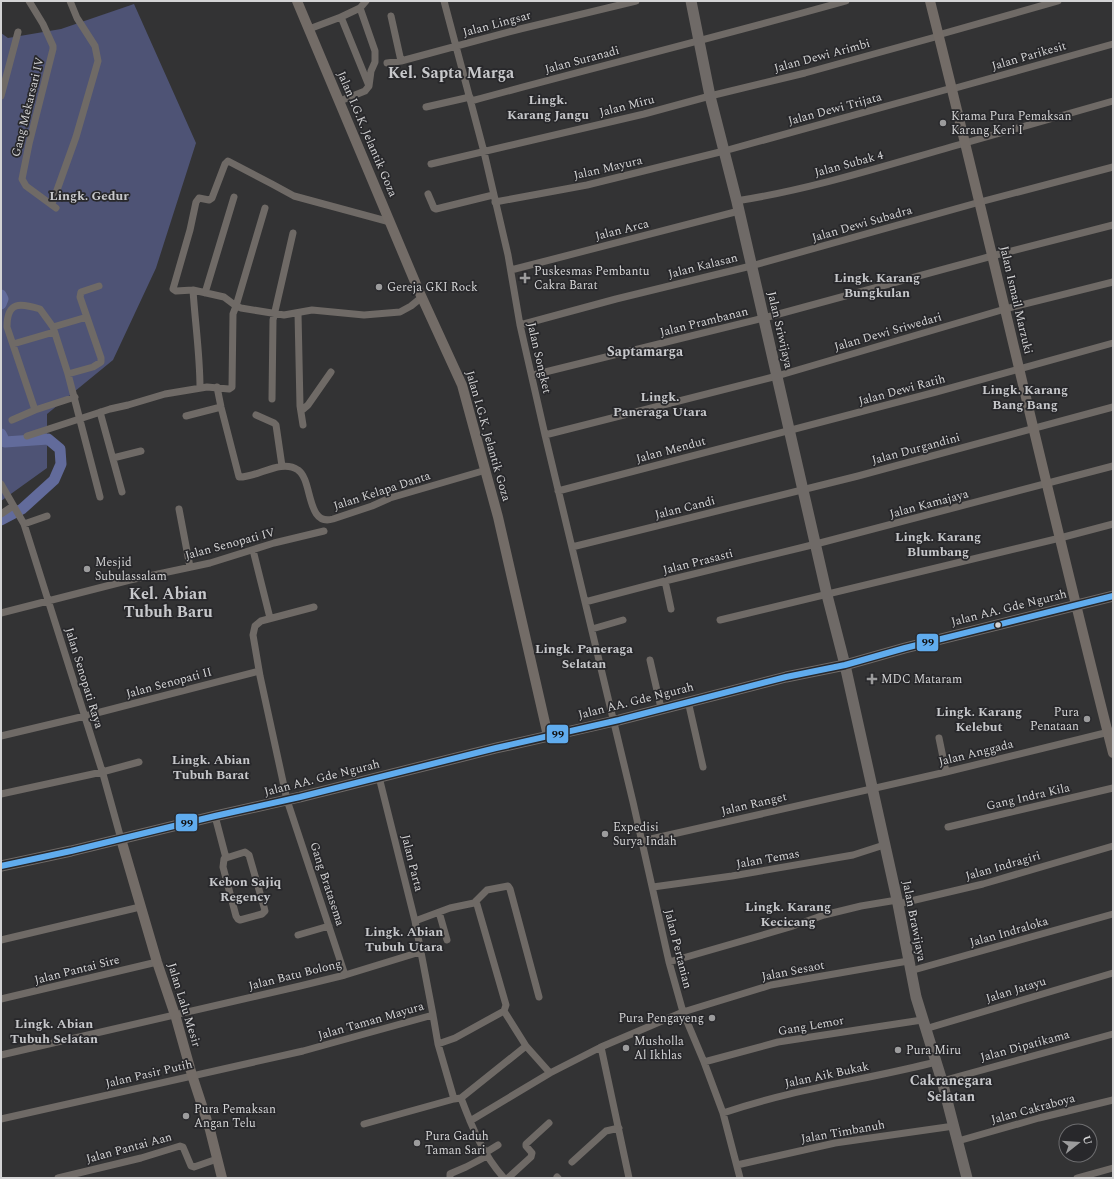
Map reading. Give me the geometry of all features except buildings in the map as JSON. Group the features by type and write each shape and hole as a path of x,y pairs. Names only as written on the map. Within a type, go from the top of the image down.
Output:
{"main road":[{"name":"Jalan Sriwijaya","path":"691,1 710,96 738,206 827,595 845,665"},
{"name":"Jalan AA. Gde Ngurah","path":"1,866 71,852 612,721 786,677 845,665 905,648 1113,596"},
{"name":"Jalan Brawijaya","path":"845,665 897,902 909,966 924,1024 942,1080 967,1178"}],"street":[{"name":"Gang Mekarsari IV","path":"29,1 43,24 53,49 29,144 22,179 26,186 54,206 98,61 95,46 77,18 70,1"},
{"name":"Jalan I.G.K. Jelantik Goza","path":"297,1 422,297 462,385 498,517 548,736"},
{"path":"309,29 360,8 366,1"},
{"name":"Jalan Songket","path":"444,1 484,152 508,255 520,325 558,491 592,629 612,721"},
{"name":"Jalan Lingsar","path":"387,63 401,61 636,1"},
{"name":"Jalan Suranadi","path":"426,107 470,99 846,1"},
{"name":"Jalan Ismail Marzuki","path":"930,1 1006,309 1076,605 1110,731 1113,753"},
{"name":"Jalan Dewi Arimbi","path":"710,96 804,73 1058,1"},
{"path":"340,101 365,91 369,86 371,71 375,62 375,51 360,8"},
{"path":"390,16 401,61"},
{"path":"341,17 369,86"},
{"path":"1,96 18,32"},
{"name":"Jalan Parikesit","path":"952,88 1113,44"},
{"name":"Jalan Dewi Trijata","path":"724,151 952,88"},
{"name":"Jalan Miru","path":"431,164 652,112 710,96"},
{"name":"Jalan Subak 4","path":"738,206 770,196 966,145 1113,101"},
{"name":"Jalan Mayura","path":"428,194 432,205 436,209 587,185 724,151"},
{"path":"390,222 294,196 230,161 225,164 212,198 209,200 200,198 196,202 190,230 173,285 174,290 193,290 224,297 236,306 284,315 312,310 364,315 396,313 407,308 422,297"},
{"name":"Jalan Dewi Subadra","path":"751,266 980,202 1113,167"},
{"path":"205,293 234,197"},
{"name":"Jalan Arca","path":"510,267 738,206"},
{"path":"27,436 100,412 165,394 200,388 232,388 232,314 236,306 265,208"},
{"name":"Jalan Prambanan","path":"532,375 764,318 992,256 1113,225"},
{"path":"272,399 273,324 293,234"},
{"name":"Jalan Kalasan","path":"520,325 616,299 751,266"},
{"name":"Jalan Dewi Sriwedari","path":"545,435 777,376 1006,309 1113,282"},
{"path":"68,374 93,367 101,362 80,294 99,286"},
{"path":"193,290 200,388"},
{"path":"35,410 7,327 7,319 10,310 14,306 20,304 40,309 53,329 75,397 79,419 100,497"},
{"path":"298,313 300,406 303,425"},
{"path":"13,344 87,317"},
{"name":"Jalan Dewi Ratih","path":"790,430 1020,370 1113,343"},
{"path":"301,411 308,405 331,372"},
{"path":"217,387 238,476 240,478 282,466 276,425 256,415"},
{"path":"12,420 35,410 75,397"},
{"path":"186,416 221,407"},
{"name":"Jalan Durgandini","path":"804,490 1113,407"},
{"path":"100,412 122,492"},
{"name":"Jalan Mendut","path":"558,491 790,430"},
{"path":"113,458 141,451"},
{"name":"Jalan Kelapa Danta","path":"282,466 294,468 302,474 315,509 321,519 327,521 372,506 390,498 486,470"},
{"name":"Jalan Kamajaya","path":"816,544 1113,466"},
{"name":"Jalan Senopati Raya","path":"1,484 23,521 85,716 121,839"},
{"name":"Jalan Candi","path":"572,547 804,490"},
{"path":"1,514 14,508"},
{"path":"179,509 190,567"},
{"path":"23,521 47,516"},
{"path":"720,620 1113,524"},
{"name":"Jalan Senopati IV","path":"1,613 71,594 210,563 324,531"},
{"name":"Jalan Prasasti","path":"585,602 816,544"},
{"path":"254,550 270,618 314,607"},
{"path":"664,581 671,608"},
{"name":"Gang Bratasema","path":"270,618 258,623 253,631 259,671 287,800 345,975"},
{"path":"592,629 623,620"},
{"path":"650,660 661,708"},
{"name":"Jalan Senopati II","path":"1,736 259,671"},
{"path":"688,701 703,767"},
{"name":"Jalan Pertanian","path":"612,721 653,887 659,924 683,1012 724,1113 740,1178"},
{"name":"Jalan Anggada","path":"872,789 1110,731"},
{"path":"939,738 946,772"},
{"path":"1,794 102,772 139,762"},
{"name":"Jalan Parta","path":"379,777 414,921 420,953"},
{"name":"Gang Indra Kila","path":"948,827 1113,788"},
{"name":"Jalan Ranget","path":"642,842 872,789"},
{"path":"215,816 226,858 224,859 223,867 237,918 240,920 262,914 265,911 248,855 245,852 241,852 226,858"},
{"name":"Jalan Lalu Mesir","path":"121,839 140,907 210,1130 222,1178"},
{"name":"Jalan Temas","path":"653,887 732,876 853,855 884,845"},
{"name":"Jalan Indragiri","path":"669,962 790,927 824,915 861,906 897,902 983,884 1113,846"},
{"path":"414,921 450,908 476,901 487,890 508,886 539,997"},
{"path":"438,1044 455,1038 492,1016 504,1011 506,1006 476,901"},
{"path":"1,940 140,907"},
{"path":"439,912 446,940"},
{"name":"Jalan Indraloka","path":"909,966 1113,914"},
{"path":"298,935 329,926"},
{"name":"Jalan Batu Bolong","path":"1,1055 345,975 420,953"},
{"name":"Jalan Taman Mayura","path":"303,1051 432,1015 420,953"},
{"name":"Jalan Pantai Sire","path":"1,999 158,962"},
{"name":"Jalan Sesaot","path":"470,1121 550,1073 601,1047 683,1012 771,985 909,966"},
{"name":"Jalan Jatayu","path":"924,1024 1113,973"},
{"path":"504,1011 526,1046 550,1073"},
{"path":"432,1015 438,1044 458,1098 486,1155 504,1178"},
{"name":"Gang Lemor","path":"704,1062 778,1042 924,1024"},
{"name":"Jalan Dipatikama","path":"942,1080 1113,1034"},
{"path":"364,1124 458,1098 526,1046"},
{"path":"601,1047 619,1128 627,1177"},
{"name":"Jalan Pasir Putih","path":"1,1119 303,1051"},
{"name":"Jalan Aik Bukak","path":"724,1113 802,1090 936,1062"},
{"name":"Jalan Cakraboya","path":"958,1141 1039,1118 1113,1100"},
{"path":"508,1178 531,1157 532,1153 526,1144 549,1123"},
{"name":"Jalan Timbanuh","path":"737,1165 834,1143 954,1126"},
{"path":"572,1162 606,1131 619,1128"},
{"path":"450,1178 450,1174 466,1167 486,1155 498,1144"},
{"name":"Jalan Pantai Aan","path":"58,1178 141,1158 180,1146 183,1147 191,1166 194,1167 218,1159"},
{"path":"1077,1178 1113,1168"}],"shaded area":[{"path":"134,4 196,143 156,268 113,360 47,414 47,468 1,501 1,33 8,38 61,29"}],"waterway":[{"path":"1,295 3,299 1,304"},
{"path":"1,434 5,442 48,439 60,449 61,464 54,480 22,509 1,520"}],"transit line":[{"name":"99","path":"1,866 300,797 496,748 619,720 786,677 845,665 905,648 1113,596"}],"place":[{"name":"Krama Pura Pemaksan Karang Keri I","path":"943,123"},
{"name":"Puskesmas Pembantu Cakra Barat","path":"525,278"},
{"name":"Gereja GKI Rock","path":"379,287"},
{"name":"Mesjid Subulassalam","path":"87,569"},
{"name":"MDC Mataram","path":"872,679"},
{"name":"Pura Penataan","path":"1087,719"},
{"name":"Expedisi Surya Indah","path":"605,834"},
{"name":"Pura Pengayeng","path":"712,1018"},
{"name":"Musholla Al Ikhlas","path":"626,1048"},
{"name":"Pura Miru","path":"898,1050"},
{"name":"Pura Pemaksan Angan Telu","path":"186,1116"},
{"name":"Pura Gaduh Taman Sari","path":"417,1143"}],"district":[{"name":"Kel. Sapta Marga","path":"451,73"},
{"name":"Lingk. Karang Jangu","path":"548,108"},
{"name":"Lingk. Gedur","path":"89,196"},
{"name":"Lingk. Karang Bungkulan","path":"877,286"},
{"name":"Saptamarga","path":"645,351"},
{"name":"Lingk. Karang Bang Bang","path":"1025,398"},
{"name":"Lingk. Paneraga Utara","path":"660,404"},
{"name":"Lingk. Karang Blumbang","path":"938,544"},
{"name":"Kel. Abian Tubuh Baru","path":"168,603"},
{"name":"Lingk. Paneraga Selatan","path":"584,656"},
{"name":"Lingk. Karang Kelebut","path":"979,720"},
{"name":"Lingk. Abian Tubuh Barat","path":"211,768"},
{"name":"Kebon Sajiq Regency","path":"245,890"},
{"name":"Lingk. Karang Kecicang","path":"788,914"},
{"name":"Lingk. Abian Tubuh Utara","path":"404,940"},
{"name":"Lingk. Abian Tubuh Selatan","path":"54,1032"},
{"name":"Cakranegara Selatan","path":"951,1088"}]}
